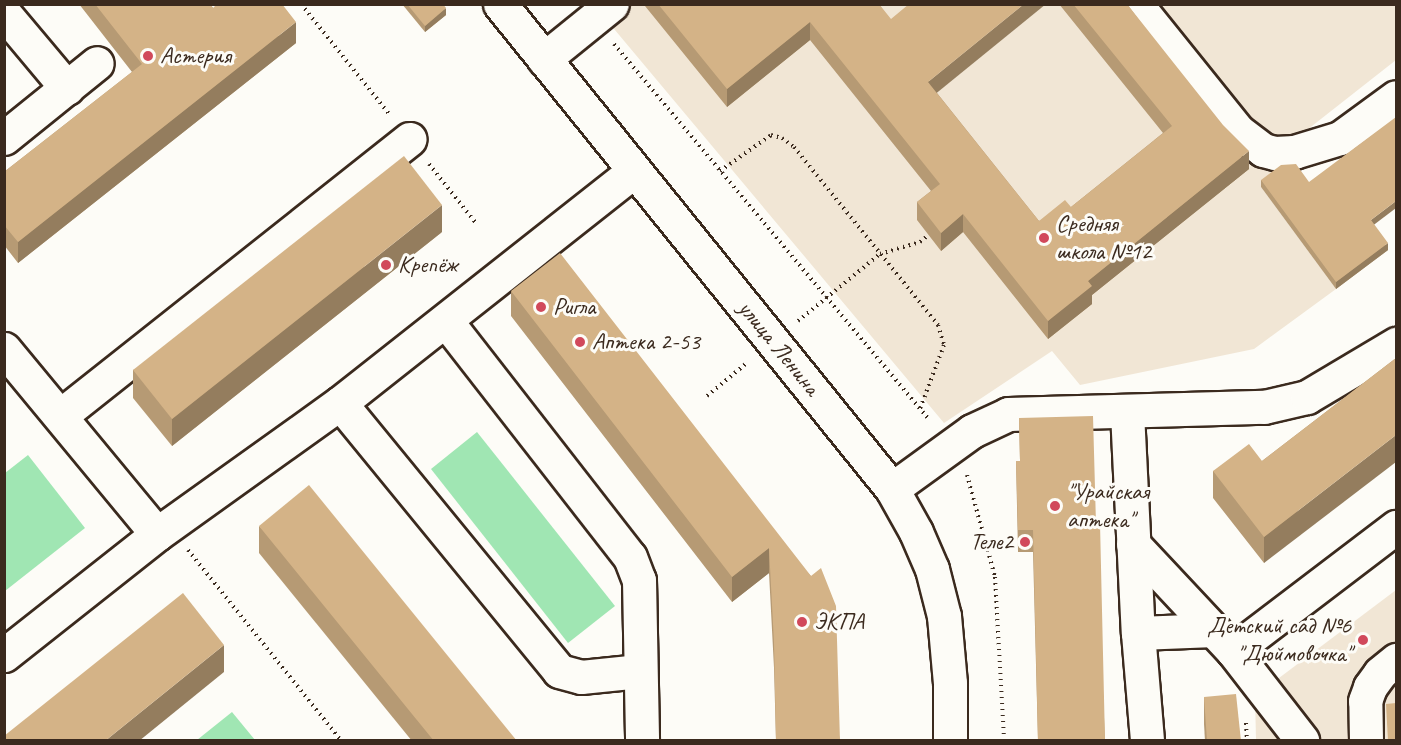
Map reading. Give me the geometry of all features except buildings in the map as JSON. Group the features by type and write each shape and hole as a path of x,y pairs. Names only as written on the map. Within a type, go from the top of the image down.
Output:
{"main road":[{"name":"улица Ленина","path":"500,4 892,489 916,532 928,560 944,616 950,683 950,741"},
{"path":"1136,4 1238,132 1263,150 1275,153 1294,152 1340,138 1396,97"},
{"path":"4,12 67,88"},
{"path":"544,59 603,12"},
{"path":"4,138 97,63"},
{"path":"60,416 409,139"},
{"path":"4,655 163,530 340,404 634,171"},
{"path":"446,321 630,557 639,580 642,741"},
{"path":"892,489 972,431 1008,414 1264,407 1307,397 1396,344"},
{"path":"4,349 60,416 163,530"},
{"path":"340,404 559,671 581,677 640,671"},
{"path":"1127,412 1138,633 1147,741"},
{"path":"1138,633 1223,640 1396,527"},
{"path":"1133,544 1223,640 1302,741"},
{"path":"1366,741 1365,701 1370,687 1380,674 1396,660"}],"path":[{"path":"603,12 720,171 932,423"},
{"path":"720,171 760,140 771,135 782,138 794,147 942,334 944,345 920,409"},
{"path":"707,396 880,254 920,242 939,227"},
{"path":"965,467 995,577 1004,741"},
{"path":"163,530 341,741"}],"shaded area":[{"name":"Средняя школа №12","path":"594,5 1396,5 1396,60 1298,137 1291,164 1261,187 1336,289 1254,349 1080,385 1052,351 944,423"},
{"name":"Детский сад №6 \"Дюймовочка\"","path":"1396,590 1396,740 1256,740 1255,696"}],"green space":[{"path":"477,432 615,606 568,643 431,469"},
{"path":"28,455 85,528 5,591 5,473"},
{"path":"232,712 255,740 197,740"}],"place":[{"name":"Астерия","path":"148,56"},
{"name":"Средняя школа №12","path":"1044,238"},
{"name":"Крепёж","path":"386,265"},
{"name":"Ригла","path":"541,307"},
{"name":"Аптека 2-53","path":"580,342"},
{"name":"\"Урайская аптека\"","path":"1055,506"},
{"name":"Теле2","path":"1025,542"},
{"name":"ЭКПА","path":"802,622"},
{"name":"Детский сад №6 \"Дюймовочка\"","path":"1363,640"}]}
